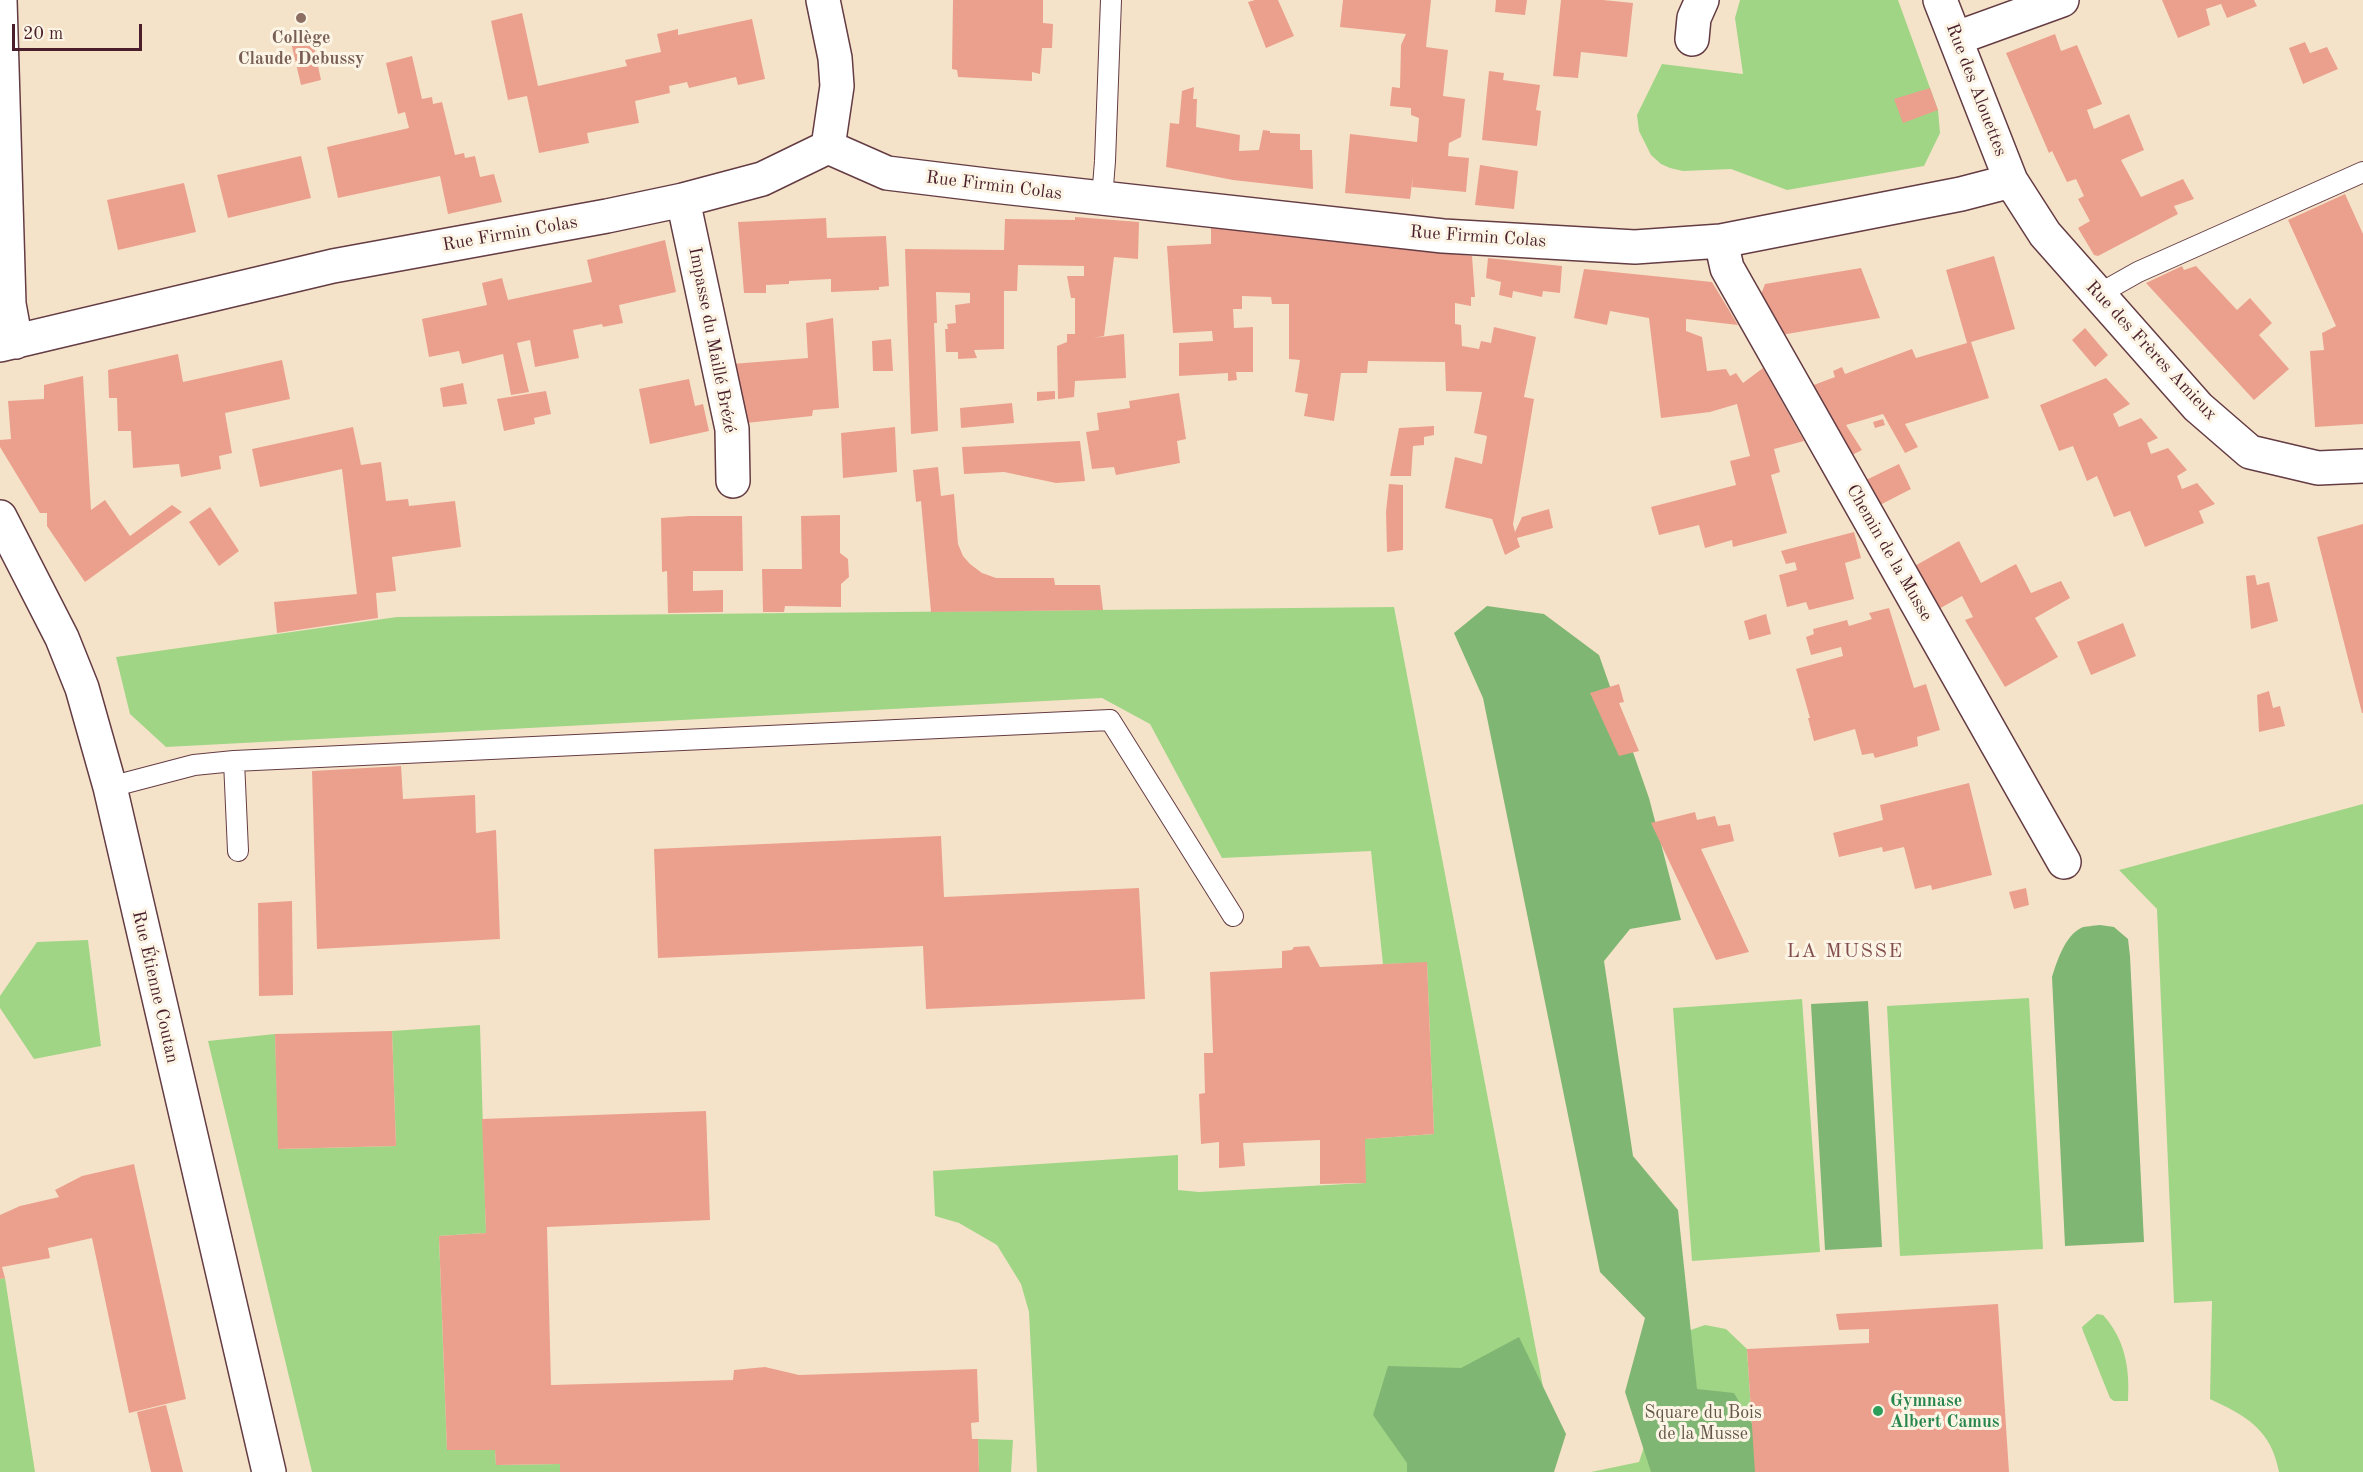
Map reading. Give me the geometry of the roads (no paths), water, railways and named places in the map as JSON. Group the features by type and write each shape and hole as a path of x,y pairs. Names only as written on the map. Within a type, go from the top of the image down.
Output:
{"street":[{"path":"0,0 9,304 8,343"},
{"path":"823,0 835,58 837,86 828,147"},
{"path":"1692,39 1694,18 1702,0"},
{"name":"Rue des Alouettes","path":"1940,0 1957,38 2011,181"},
{"path":"1957,38 2062,0"},
{"name":"Rue Firmin Colas","path":"8,343 333,266 683,200 762,179 828,147 886,172 1102,199 1443,236 1635,247 1721,241 1961,194 2011,181"},
{"name":"Rue des Frères Amieux","path":"2011,181 2045,234 2198,407 2250,452 2318,468 2363,466"},
{"name":"Impasse du Maillé Brézé","path":"683,200 732,429 733,481"},
{"name":"Chemin de la Musse","path":"1721,241 1727,268 2064,862"},
{"name":"Rue Étienne Coutan","path":"0,517 62,638 82,688 110,787 269,1472"}],"lane":[{"path":"1102,199 1111,0"},
{"path":"2099,294 2138,272 2363,172"},
{"path":"110,787 194,765 234,761 1110,720 1233,916"},
{"path":"234,761 238,852"}],"place":[{"name":"Collège Claude Debussy","path":"301,18"},
{"name":"Gymnase Albert Camus","path":"1878,1411"}],"district":[{"name":"LA MUSSE","path":"1845,952"}],"park label":[{"name":"Square du Bois de la Musse","path":"1703,1423"}]}
